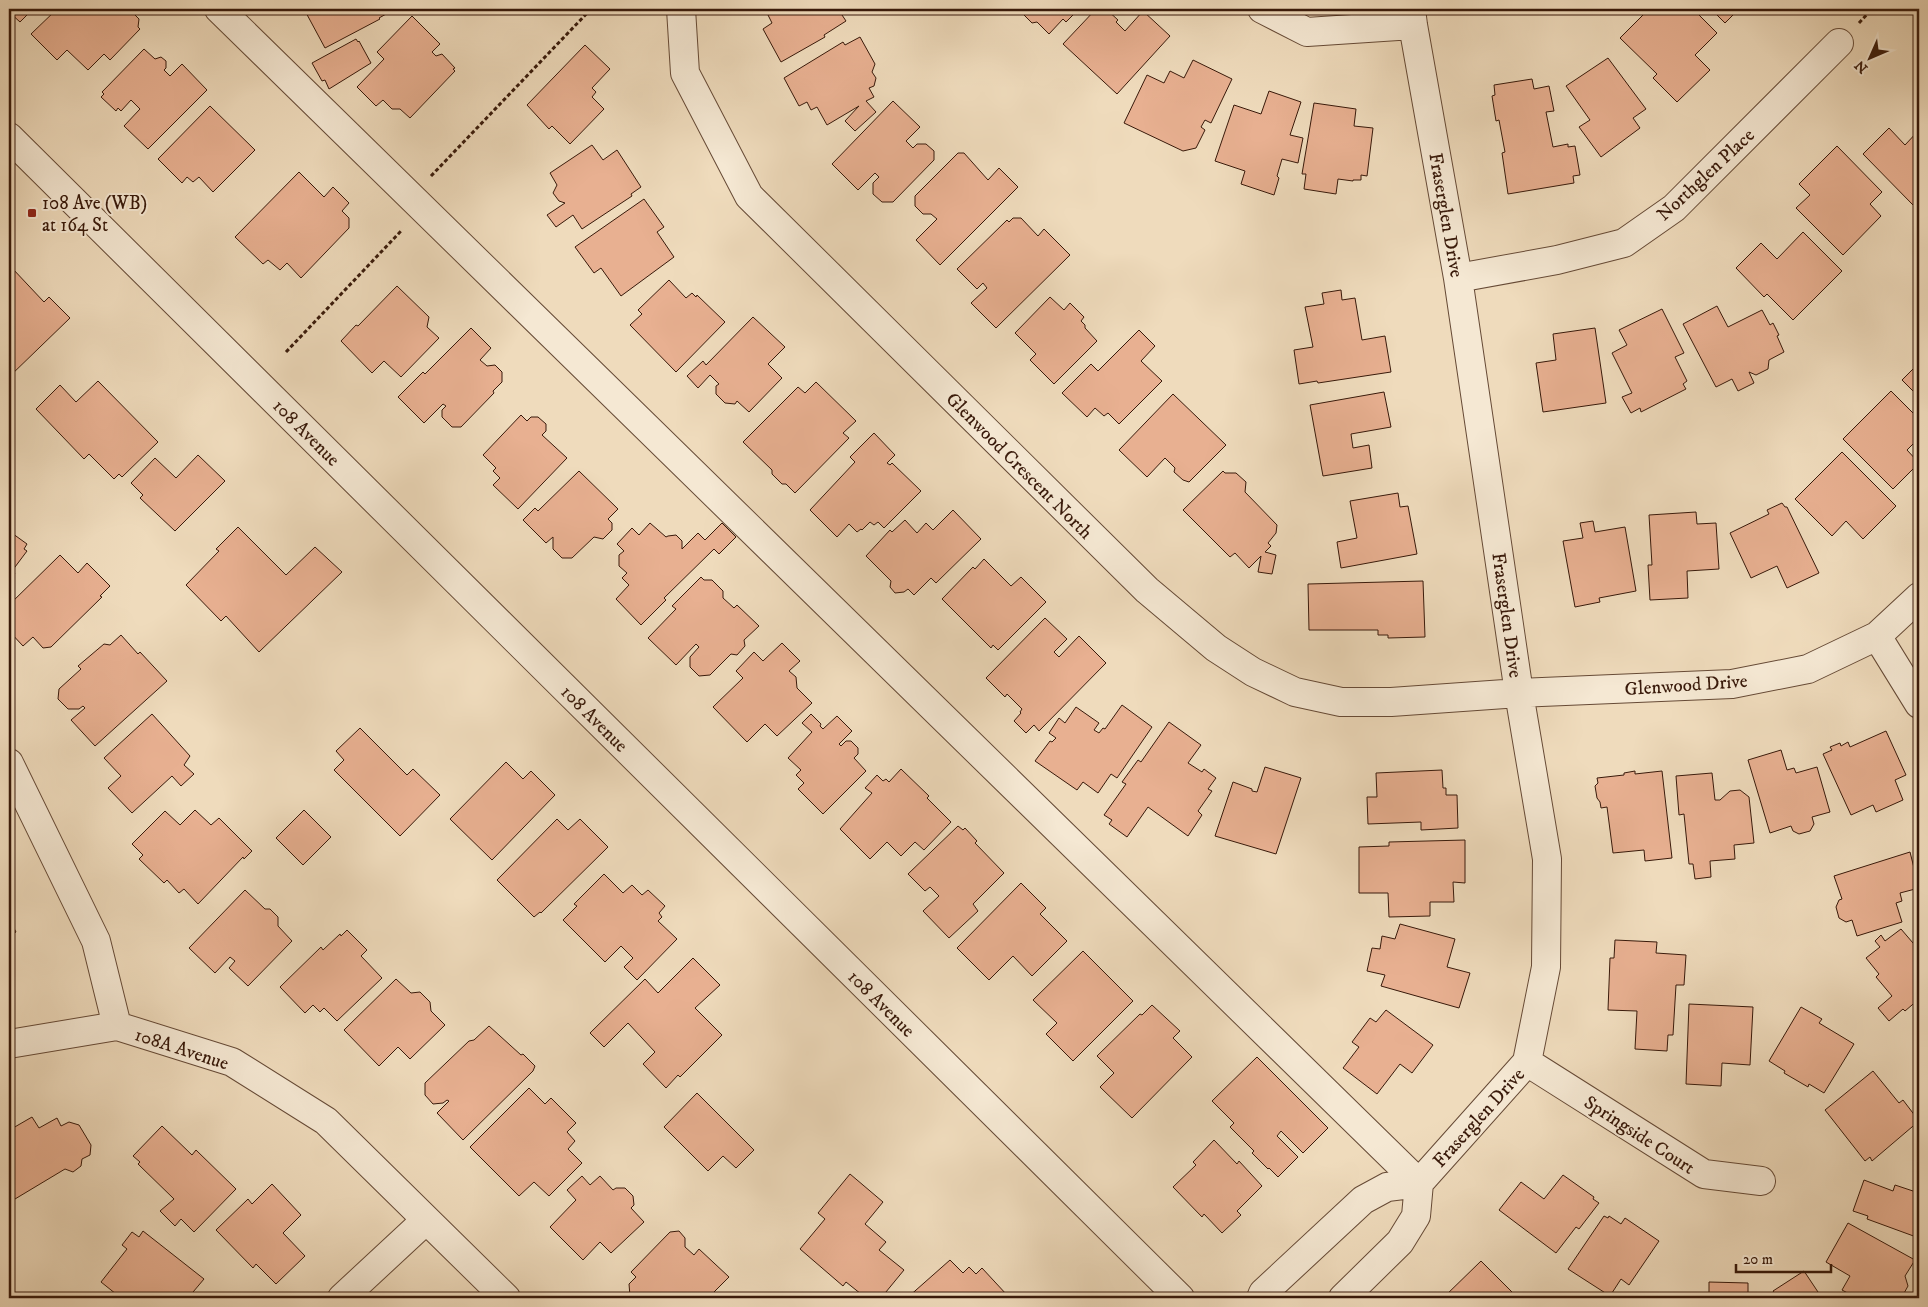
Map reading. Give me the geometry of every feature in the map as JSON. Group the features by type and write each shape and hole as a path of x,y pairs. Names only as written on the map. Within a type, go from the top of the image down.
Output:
{"street":[{"path":"219,9 1419,1184"},
{"name":"Glenwood Crescent North","path":"680,9 685,73 748,196 1147,590 1179,619 1216,648 1253,672 1295,692 1340,702 1383,702 1519,693"},
{"path":"1262,9 1308,32 1412,17"},
{"name":"Fraserglen Drive","path":"1343,1298 1400,1242 1416,1216 1419,1184 1527,1062 1546,967 1547,859 1519,693 1458,278 1412,17"},
{"name":"Northglen Place","path":"1458,278 1557,260 1624,243 1674,208 1839,44"},
{"name":"108 Avenue","path":"9,137 1180,1298"},
{"name":"Glenwood Drive","path":"1519,693 1732,684 1808,669 1877,636 1919,597"},
{"path":"1877,636 1919,704"},
{"name":"108A Avenue","path":"9,763 96,941 117,1026 232,1062 326,1121 506,1298"},
{"path":"9,1044 117,1026"},
{"name":"Springside Court","path":"1527,1062 1704,1174 1761,1181"},
{"name":"Fraserglen Drive","path":"1261,1298 1263,1292 1363,1200 1386,1187 1419,1184"},
{"path":"342,1298 426,1220"}],"path":[{"path":"430,177 591,9"},
{"path":"286,352 405,227"}],"building":[{"path":"9,9 33,9 20,22 9,12"},
{"path":"57,9 119,9 123,13 131,11 139,19 138,27 140,29 110,60 104,54 88,70 67,50 57,60 31,34"},
{"path":"304,9 395,9 325,48"},
{"path":"765,9 838,9 846,21 824,35 825,37 781,62 763,29 772,23"},
{"path":"1018,9 1079,9 1066,22 1063,19 1049,34 1037,22 1032,23"},
{"path":"1096,9 1106,9 1118,20 1116,22 1125,31 1143,11 1170,36 1117,94 1063,44"},
{"path":"1649,9 1693,9 1717,33 1695,55 1710,70 1677,102 1653,78 1657,74 1620,38"},
{"path":"1711,9 1739,9 1725,23"},
{"path":"412,16 440,44 432,52 436,56 442,54 455,68 453,69 455,71 410,118 400,109 392,109 383,100 376,106 357,87 384,59 377,52"},
{"path":"860,37 875,64 872,72 876,78 874,86 869,88 874,97 866,101 876,112 855,131 845,121 859,106 827,125 817,107 811,110 807,102 799,106 784,78 843,42 845,45"},
{"path":"356,39 371,63 329,89 325,80 322,81 312,63"},
{"path":"585,45 610,69 592,88 596,92 592,97 604,109 570,144 552,126 549,129 527,105"},
{"path":"144,49 155,59 161,57 166,61 166,68 164,70 170,76 182,64 207,90 148,149 124,126 140,109 131,100 121,111 118,108 116,111 101,97 104,94 102,92"},
{"path":"1608,58 1646,109 1633,118 1640,128 1601,157 1579,127 1590,120 1566,86"},
{"path":"1193,60 1232,79 1211,123 1205,120 1201,127 1205,130 1196,148 1183,151 1124,123 1147,75 1164,83 1170,71 1184,78"},
{"path":"1532,79 1534,89 1549,86 1554,111 1546,112 1553,147 1568,144 1568,147 1575,146 1580,175 1573,176 1574,183 1508,194 1502,153 1505,152 1499,120 1496,121 1492,96 1495,95 1494,85"},
{"path":"1269,91 1301,102 1290,135 1303,138 1298,163 1282,159 1274,195 1241,184 1245,171 1215,161 1234,105 1261,114"},
{"path":"893,101 920,127 906,141 913,148 917,144 926,144 934,151 934,160 893,202 882,202 873,194 873,183 879,177 875,173 858,190 832,164"},
{"path":"1314,103 1356,109 1354,126 1373,128 1367,176 1361,175 1361,180 1353,181 1338,179 1336,194 1304,189 1306,174 1302,174"},
{"path":"210,106 255,150 213,192 199,177 193,182 187,177 182,183 158,159"},
{"path":"1889,128 1905,145 1919,130 1919,199 1913,205 1863,154"},
{"path":"592,145 603,160 617,150 641,187 631,194 632,196 582,229 573,215 556,227 547,215 565,203 559,201 553,193 557,185 550,173"},
{"path":"1837,146 1882,192 1870,204 1881,216 1843,255 1796,208 1810,195 1799,184"},
{"path":"958,153 964,153 988,180 999,168 1018,187 940,265 916,240 937,219 931,214 923,214 915,206 915,196"},
{"path":"299,172 324,197 333,187 349,203 342,211 349,218 349,228 301,278 287,263 280,270 268,260 263,264 235,237"},
{"path":"644,199 664,227 657,232 674,257 621,296 601,268 594,273 575,247"},
{"path":"1013,218 1021,218 1038,236 1044,229 1070,255 996,328 971,303 987,288 983,283 977,289 957,269 1007,220 1009,222"},
{"path":"1803,232 1842,271 1793,320 1767,294 1764,297 1736,268 1761,243 1777,259"},
{"path":"12,268 44,302 49,297 70,318 9,377 9,271"},
{"path":"669,280 686,298 692,293 696,297 697,295 725,322 676,372 630,325 642,314 638,310"},
{"path":"397,286 429,317 427,327 439,338 401,377 384,361 372,373 341,341"},
{"path":"1341,290 1342,300 1355,298 1362,340 1385,336 1391,372 1299,384 1294,350 1313,347 1305,307 1324,304 1322,293"},
{"path":"1050,297 1064,310 1070,303 1084,317 1081,321 1097,341 1054,384 1030,360 1036,354 1015,333"},
{"path":"1717,306 1728,327 1762,310 1770,325 1773,323 1784,352 1769,360 1768,369 1756,375 1749,372 1754,383 1738,391 1732,379 1716,387 1683,324"},
{"path":"1662,309 1684,353 1675,357 1687,381 1683,384 1686,389 1641,412 1640,408 1631,413 1622,397 1632,393 1612,353 1627,345 1619,330"},
{"path":"753,317 785,347 768,364 782,378 749,412 737,401 735,404 725,403 716,394 716,386 719,384 710,375 698,388 687,376 703,361 706,365"},
{"path":"471,328 491,348 480,360 487,366 495,365 502,372 502,382 461,427 452,427 442,417 442,410 446,406 443,404 424,423 398,397 423,372 425,374"},
{"path":"1595,328 1606,403 1543,412 1536,363 1556,360 1553,334"},
{"path":"1139,330 1155,346 1141,361 1162,381 1119,424 1108,413 1104,416 1095,408 1087,417 1062,393 1091,364 1098,371"},
{"path":"1919,363 1919,397 1902,380"},
{"path":"98,381 158,442 122,477 119,474 114,479 89,454 84,459 36,409 60,385 76,402"},
{"path":"816,382 856,421 843,433 849,438 795,493 786,484 782,484 772,474 772,470 743,442 798,387 805,393"},
{"path":"1891,391 1919,419 1919,438 1907,450 1919,463 1893,489 1843,439"},
{"path":"1384,392 1391,427 1351,434 1353,448 1369,445 1372,468 1323,476 1310,405"},
{"path":"1173,394 1226,445 1189,482 1183,480 1174,472 1175,468 1165,458 1147,477 1119,450"},
{"path":"521,415 527,421 531,417 538,417 546,424 546,431 542,435 567,458 518,509 493,485 500,478 493,471 496,468 483,455"},
{"path":"874,433 895,455 887,463 890,465 892,463 921,491 884,528 878,522 874,525 870,522 857,532 849,524 837,537 810,510 855,462 850,457"},
{"path":"1842,452 1896,506 1863,539 1846,521 1832,536 1795,499"},
{"path":"198,455 225,481 175,531 140,498 143,495 131,483 155,458 176,478"},
{"path":"579,471 618,509 608,519 612,523 612,530 603,539 594,537 572,558 562,558 553,549 553,537 546,543 523,520 535,508 538,511"},
{"path":"1223,471 1225,473 1236,473 1246,482 1245,492 1277,525 1276,533 1268,543 1271,546 1265,552 1276,555 1272,574 1258,572 1261,556 1249,568 1235,553 1230,557 1183,510"},
{"path":"1398,493 1400,507 1408,506 1417,554 1341,568 1337,542 1357,538 1350,501"},
{"path":"1782,503 1787,507 1819,573 1787,588 1777,566 1751,578 1730,533 1769,514 1767,510"},
{"path":"953,510 981,539 936,583 931,578 914,595 908,589 904,592 895,593 890,587 891,581 866,556 890,530 892,532 905,520 917,533 926,523 933,530"},
{"path":"1696,512 1697,524 1716,523 1719,569 1687,571 1688,598 1650,600 1648,565 1652,565 1649,515"},
{"path":"1593,521 1595,532 1625,527 1636,591 1599,598 1600,602 1575,607 1563,541 1583,538 1580,523"},
{"path":"650,523 666,537 676,535 682,541 682,549 698,533 705,540 722,523 736,537 719,554 714,549 664,598 666,600 641,625 616,599 629,585 622,578 627,573 619,566 619,555 624,551 617,544 632,528 639,535"},
{"path":"238,527 286,575 315,547 342,572 259,652 226,616 221,621 186,585 219,551 216,549"},
{"path":"9,531 27,544 24,549 27,551 12,571 15,573 9,581"},
{"path":"60,555 78,573 87,563 110,586 100,596 102,597 51,647 43,648 33,637 23,646 9,631 9,605"},
{"path":"984,559 1011,586 1021,577 1046,602 998,650 993,645 991,648 942,599 973,567 975,569"},
{"path":"701,577 704,580 712,580 723,591 723,598 734,608 737,605 759,626 744,640 745,646 737,655 731,654 710,675 699,676 690,667 690,657 699,647 696,644 676,665 648,638 676,609 672,606"},
{"path":"1423,581 1425,637 1388,638 1388,635 1378,635 1378,630 1309,630 1308,584"},
{"path":"1045,618 1067,639 1054,652 1059,657 1079,636 1106,663 1039,731 1034,725 1026,733 1014,721 1022,709 1007,694 1005,697 986,678"},
{"path":"121,635 167,681 95,746 71,720 85,708 83,706 79,709 68,709 58,699 59,689 81,669 78,666 104,644 110,645"},
{"path":"782,643 800,661 789,671 796,677 797,688 812,703 777,736 765,724 747,742 713,707 743,678 736,671 754,652 763,661"},
{"path":"1122,705 1152,727 1117,778 1111,774 1098,793 1083,782 1077,790 1035,761 1050,741 1052,742 1056,738 1049,733 1059,718 1065,723 1076,707 1099,723 1094,730 1099,733 1103,728 1105,729"},
{"path":"152,714 190,756 184,765 194,774 181,786 172,776 132,813 108,788 121,776 104,758"},
{"path":"811,714 821,724 820,726 823,729 837,716 852,731 839,744 841,746 846,741 851,741 858,748 858,754 854,758 866,771 823,814 798,789 804,783 796,775 801,770 788,758 812,732 802,723"},
{"path":"1169,722 1201,745 1188,763 1202,772 1204,769 1216,778 1208,789 1212,791 1198,811 1202,815 1188,836 1148,807 1127,837 1109,824 1112,820 1104,815 1126,784 1122,782 1138,760 1141,762"},
{"path":"360,728 407,775 413,769 440,795 400,836 334,770 344,760 336,751"},
{"path":"1886,731 1906,775 1895,780 1903,800 1876,812 1873,805 1851,815 1823,754 1832,750 1830,747 1840,743 1841,746 1848,742 1850,747"},
{"path":"1781,750 1787,770 1794,768 1796,773 1817,767 1830,812 1812,817 1814,824 1810,831 1799,834 1793,831 1791,826 1770,833 1748,760"},
{"path":"506,762 523,779 531,771 555,795 492,860 450,819"},
{"path":"1265,767 1301,778 1276,854 1215,836 1233,782 1257,792"},
{"path":"901,769 929,796 927,798 951,822 924,850 915,842 901,856 887,842 870,859 840,829 872,793 865,788 877,775 883,781 886,779 889,782"},
{"path":"1442,770 1443,788 1446,788 1446,795 1457,795 1458,828 1421,830 1421,822 1368,824 1367,797 1377,797 1376,773"},
{"path":"1635,771 1635,774 1662,771 1672,858 1645,861 1644,850 1613,853 1607,807 1601,808 1597,798 1595,786 1598,783 1597,778 1624,775 1624,773"},
{"path":"1712,773 1715,800 1720,800 1730,791 1740,790 1749,797 1754,843 1734,845 1735,859 1710,861 1711,877 1695,879 1693,864 1689,864 1684,814 1679,815 1676,776"},
{"path":"195,810 211,825 219,818 252,851 244,859 243,857 198,904 184,889 179,893 167,880 164,883 139,859 143,855 132,844 165,811 180,825"},
{"path":"304,810 331,837 303,865 276,838"},
{"path":"557,819 568,830 580,819 608,847 541,913 534,917 497,880"},
{"path":"958,826 963,830 965,828 977,841 975,843 1004,873 973,904 978,911 949,938 923,911 939,896 930,887 925,891 908,874"},
{"path":"1465,840 1465,883 1453,882 1454,902 1430,902 1430,916 1389,917 1388,893 1359,893 1359,847 1389,846 1389,842"},
{"path":"1910,852 1919,888 1900,893 1902,901 1896,903 1902,922 1857,936 1852,920 1846,922 1839,918 1836,907 1839,900 1842,899 1834,876"},
{"path":"604,874 623,893 632,885 642,895 648,890 665,906 659,913 662,917 658,921 677,939 637,980 624,967 633,958 621,946 605,962 563,920 577,906 574,904"},
{"path":"1021,883 1046,908 1040,914 1067,941 1032,976 1013,956 989,980 957,948"},
{"path":"245,890 265,909 270,909 278,917 278,926 292,941 248,986 229,968 235,961 230,957 215,973 189,948"},
{"path":"9,919 16,932 9,936"},
{"path":"1400,924 1455,939 1447,967 1470,973 1459,1008 1381,986 1385,975 1367,971 1372,948 1380,949 1382,936 1395,939"},
{"path":"1901,929 1919,950 1919,999 1889,1021 1878,1008 1892,996 1876,977 1879,974 1866,958 1880,947 1875,941 1881,935 1885,941"},
{"path":"347,930 367,950 361,956 382,978 337,1021 324,1008 320,1012 313,1005 305,1013 280,987 321,947 323,950"},
{"path":"1615,940 1657,942 1656,953 1686,955 1684,985 1676,985 1673,1035 1668,1035 1667,1051 1635,1049 1637,1011 1608,1010 1610,958 1614,958"},
{"path":"1083,951 1133,1001 1073,1061 1046,1034 1057,1023 1033,1000"},
{"path":"693,958 720,985 695,1008 722,1035 680,1077 678,1075 666,1088 643,1064 655,1052 628,1023 604,1047 590,1033 645,979 658,993"},
{"path":"396,979 411,993 420,992 430,1002 431,1011 445,1025 410,1059 398,1047 379,1066 344,1030"},
{"path":"1689,1004 1753,1007 1750,1065 1722,1063 1721,1086 1686,1084"},
{"path":"1152,1005 1180,1031 1173,1038 1192,1057 1132,1118 1100,1087 1114,1073 1097,1056 1140,1014 1142,1015"},
{"path":"1801,1007 1822,1019 1819,1023 1854,1044 1824,1093 1809,1084 1808,1087 1784,1073 1785,1071 1769,1061"},
{"path":"1386,1010 1433,1045 1412,1073 1400,1064 1377,1094 1343,1068 1359,1047 1352,1042 1370,1018 1376,1022"},
{"path":"489,1026 535,1066 533,1071 463,1140 437,1113 449,1101 433,1104 425,1095 425,1083 469,1041 474,1040"},
{"path":"1257,1057 1328,1128 1303,1153 1281,1131 1277,1136 1298,1157 1278,1177 1252,1153 1254,1151 1230,1127 1234,1123 1212,1101"},
{"path":"1873,1071 1899,1103 1903,1100 1919,1121 1872,1161 1870,1157 1865,1161 1825,1110"},
{"path":"529,1088 545,1104 551,1098 576,1123 567,1132 575,1141 568,1149 582,1163 549,1196 534,1182 519,1196 470,1147"},
{"path":"697,1093 754,1150 736,1168 723,1156 708,1171 664,1127"},
{"path":"32,1117 39,1128 57,1118 61,1126 69,1122 79,1125 91,1145 90,1155 82,1159 81,1166 73,1172 65,1169 15,1199 9,1189 9,1121 13,1128"},
{"path":"162,1126 192,1155 196,1150 236,1189 194,1232 181,1219 175,1226 160,1211 174,1199 138,1164 140,1162 133,1156"},
{"path":"1214,1140 1237,1164 1239,1161 1262,1186 1237,1211 1241,1215 1222,1233 1204,1214 1202,1217 1173,1187 1196,1165 1193,1162"},
{"path":"850,1174 883,1202 865,1224 886,1242 879,1250 904,1270 881,1298 866,1298 846,1282 843,1286 800,1249 825,1219 818,1213"},
{"path":"1563,1175 1594,1197 1593,1199 1599,1203 1579,1229 1576,1227 1556,1253 1499,1210 1521,1182 1544,1199"},
{"path":"582,1176 590,1185 600,1176 613,1190 625,1188 633,1196 634,1205 631,1208 644,1222 611,1253 600,1242 583,1260 550,1227 576,1200 567,1190"},
{"path":"1864,1180 1893,1191 1895,1185 1919,1193 1919,1238 1867,1219 1868,1216 1853,1211"},
{"path":"272,1184 301,1215 283,1233 305,1256 276,1284 256,1264 253,1268 216,1230 248,1199 252,1204"},
{"path":"1604,1216 1608,1218 1609,1216 1621,1224 1625,1218 1659,1241 1629,1285 1621,1279 1610,1296 1568,1269"},
{"path":"1848,1223 1915,1260 1905,1276 1908,1286 1903,1295 1894,1298 1857,1298 1842,1290 1850,1276 1826,1262"},
{"path":"143,1231 204,1279 188,1298 140,1298 138,1296 136,1298 121,1298 101,1282 127,1249 122,1245 132,1232 139,1237"},
{"path":"679,1231 685,1238 685,1247 694,1255 699,1249 729,1277 708,1298 633,1298 630,1296 629,1284 636,1277 631,1272 670,1232"},
{"path":"950,1260 963,1273 969,1267 976,1274 982,1268 1007,1295 1003,1298 907,1298"},
{"path":"1481,1261 1518,1298 1443,1298"},
{"path":"1804,1271 1822,1298 1778,1298 1773,1291"},
{"path":"1709,1282 1748,1283 1748,1298 1688,1298 1688,1294 1709,1294"}],"place":[{"name":"108 Ave (WB) at 164 St","path":"32,213"}]}
